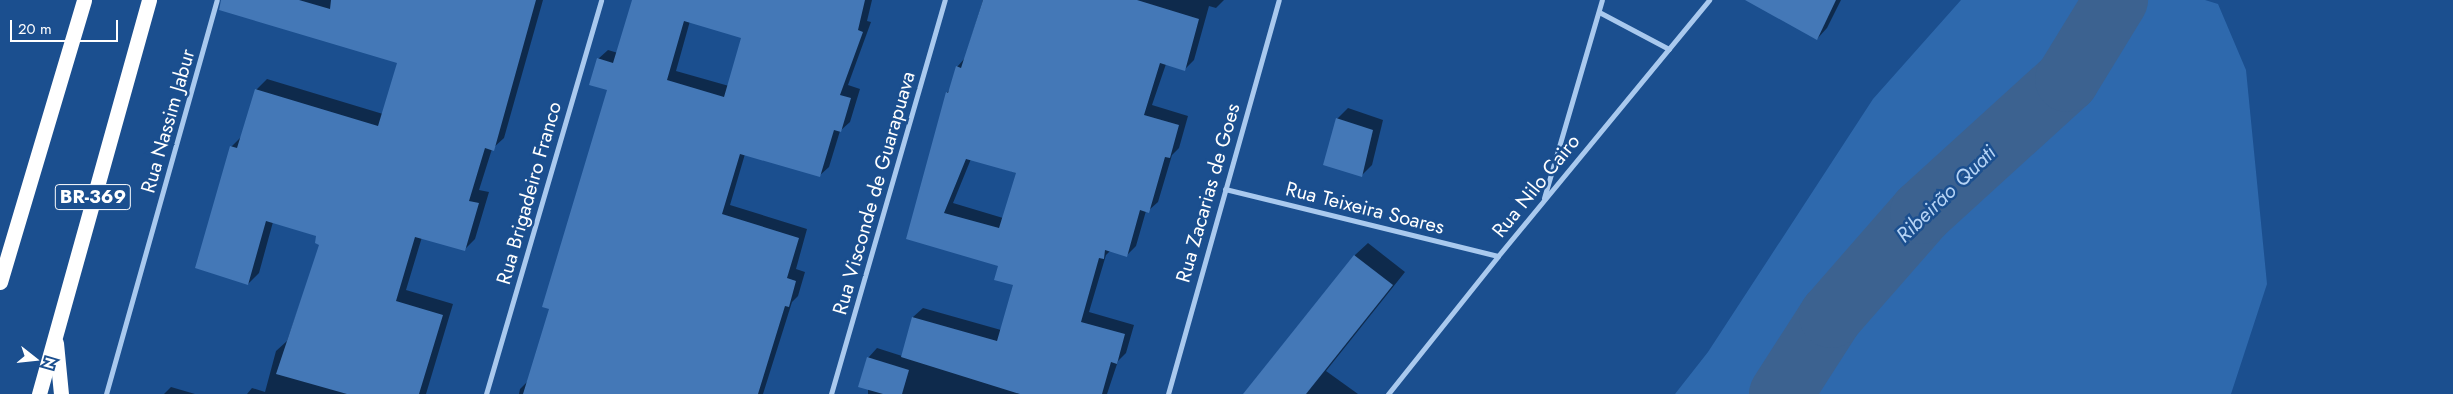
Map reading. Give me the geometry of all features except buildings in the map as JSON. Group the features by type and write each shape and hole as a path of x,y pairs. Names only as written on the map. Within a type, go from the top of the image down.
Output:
{"highway":[{"name":"BR-369","path":"0,282 84,0"},
{"name":"BR-369","path":"39,394 149,0"},
{"path":"55,332 61,394"}],"street":[{"name":"Rua Nassim Jabur","path":"106,394 218,0"},
{"name":"Rua Brigadeiro Franco","path":"486,394 601,0"},
{"name":"Rua Visconde de Guarapuava","path":"831,394 945,0"},
{"name":"Rua Zacarias de Goes","path":"1168,394 1279,0"},
{"path":"1543,201 1602,0"},
{"name":"Rua Nilo Cairo","path":"1388,394 1498,256 1710,0"},
{"path":"1599,12 1669,50"},
{"name":"Rua Teixeira Soares","path":"1224,190 1498,256"}],"shaded area":[{"path":"1961,0 2205,0 2218,4 2246,70 2267,284 2231,394 1675,394 1708,352 1873,99"}],"waterway":[{"name":"Ribeirão Quati","path":"1781,394 1831,316 1922,212 2067,80 2116,0"}]}
